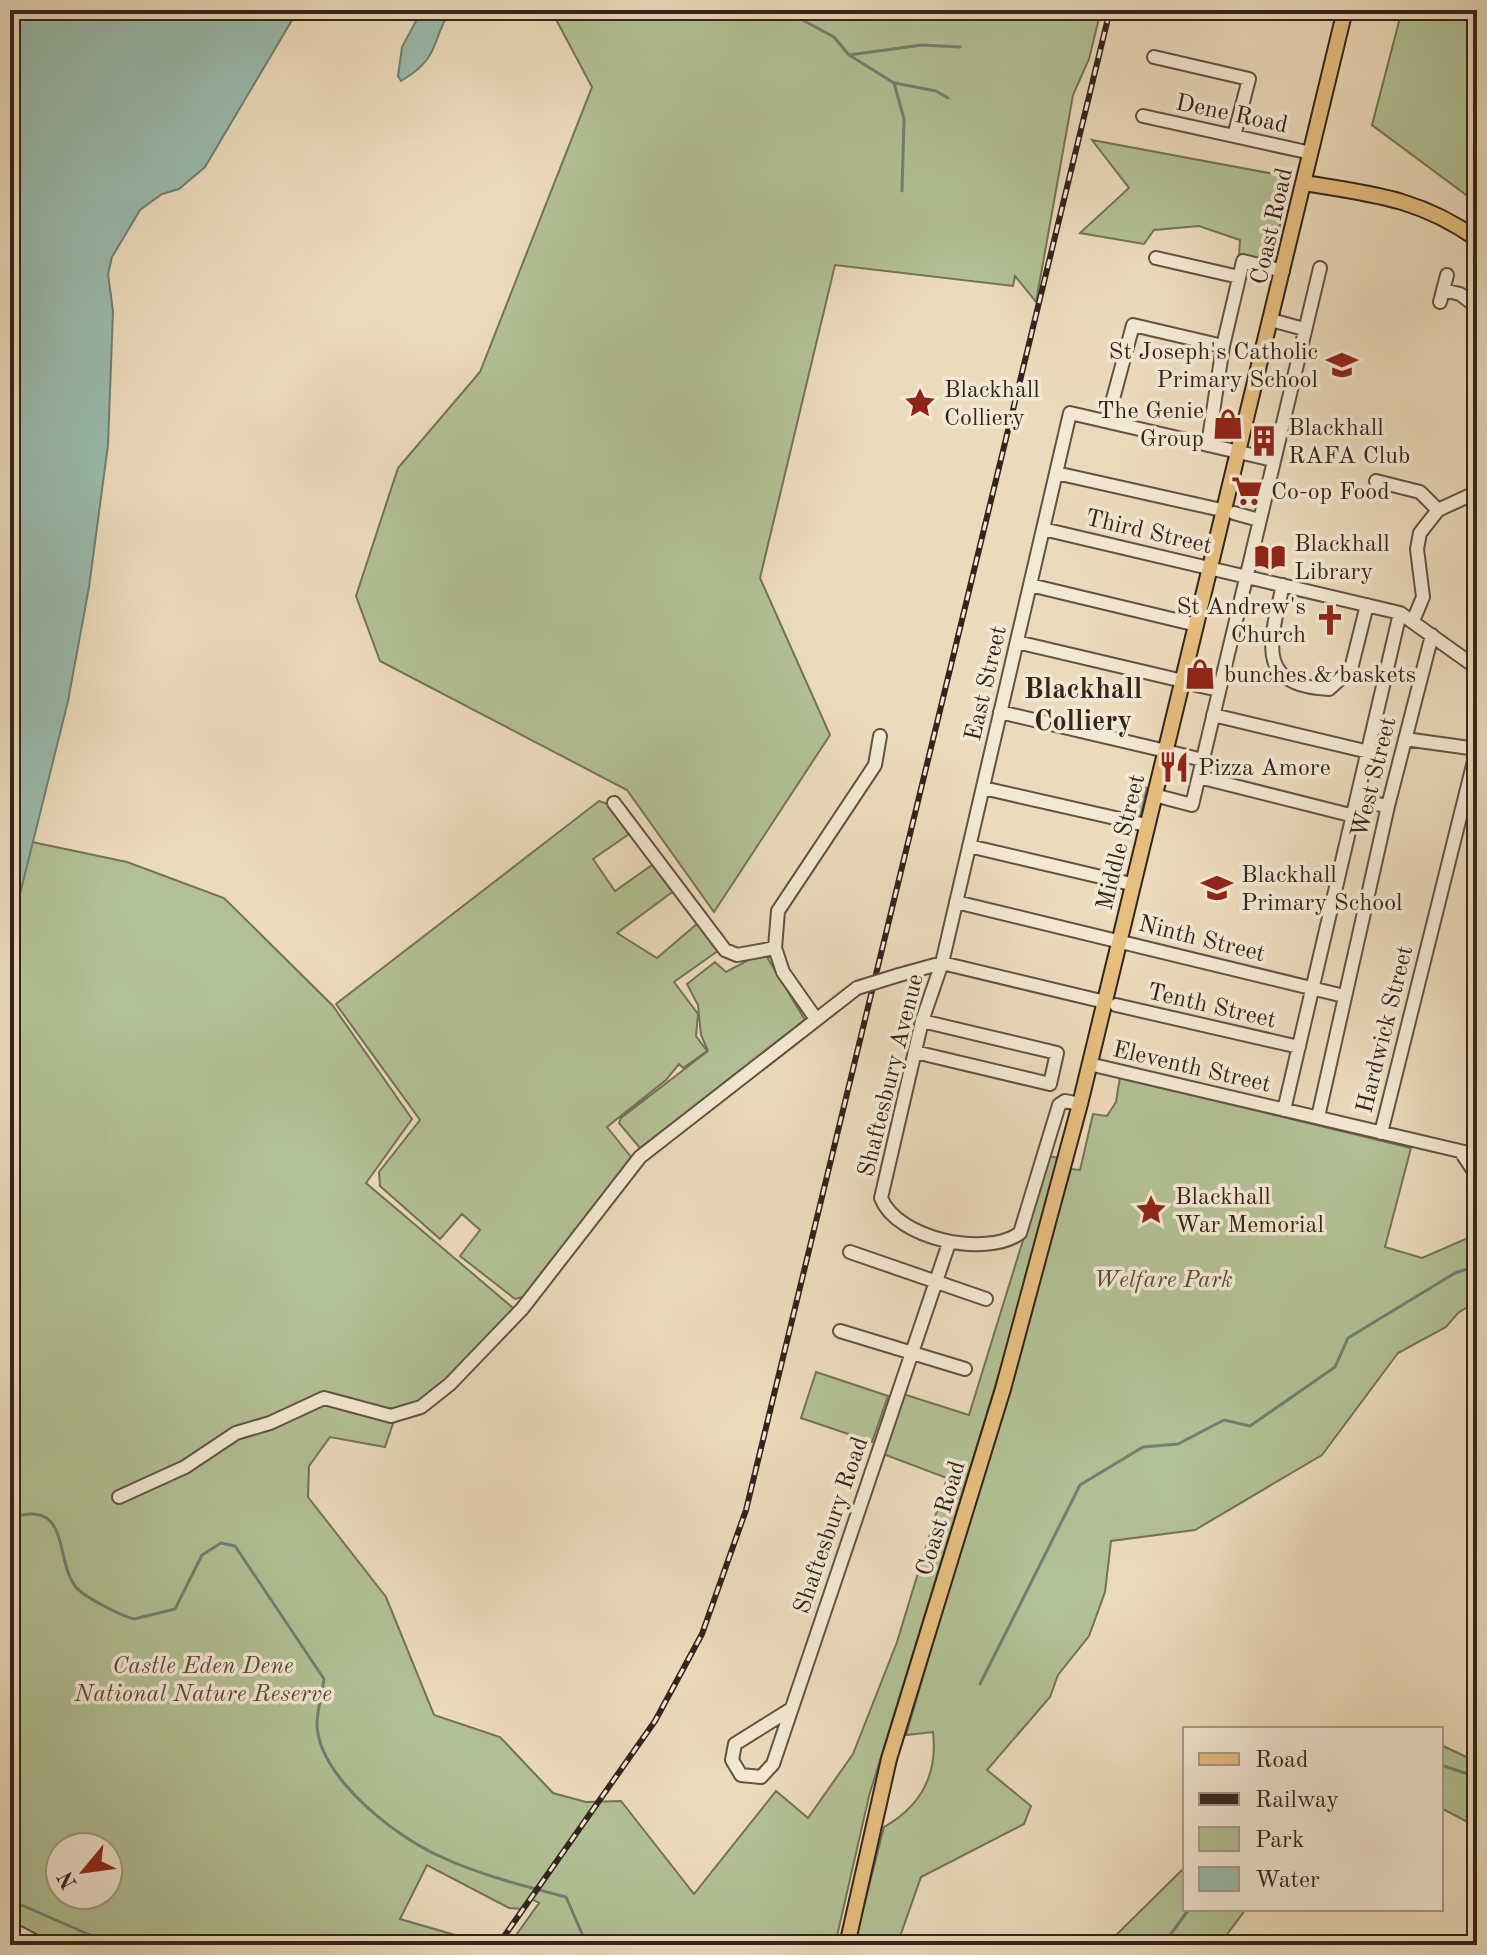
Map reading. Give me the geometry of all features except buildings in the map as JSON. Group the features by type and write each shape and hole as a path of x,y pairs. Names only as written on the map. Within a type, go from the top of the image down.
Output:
{"main road":[{"name":"Coast Road","path":"1238,452 1345,10"},
{"path":"1304,183 1406,200 1431,210 1477,239"},
{"name":"Middle Street","path":"1080,1104 1089,1064 1110,1004 1119,940 1146,825 1190,683 1197,625 1238,452"},
{"name":"Coast Road","path":"847,1945 889,1759 1003,1389 1080,1104"}],"street":[{"path":"1154,57 1249,79 1234,136"},
{"name":"Dene Road","path":"1143,116 1311,153"},
{"path":"1156,258 1239,277"},
{"path":"1208,445 1223,346 1243,261 1283,271"},
{"path":"1154,795 1192,805 1320,268"},
{"path":"1447,275 1442,296 1460,294 1477,307"},
{"path":"1271,320 1304,329"},
{"path":"1223,346 1133,325 1107,421 1273,460"},
{"name":"East Street","path":"942,963 1070,413 1107,421"},
{"path":"1056,473 1217,509"},
{"path":"1376,481 1420,492 1438,510"},
{"path":"1413,621 1423,597 1417,549 1420,533 1438,510 1477,492"},
{"path":"1234,513 1259,520"},
{"name":"Third Street","path":"1043,529 1400,613 1477,668"},
{"path":"1030,585 1197,625"},
{"path":"1283,585 1271,658 1280,675 1302,688 1329,689 1345,678 1351,669 1367,605"},
{"path":"1284,1110 1400,613"},
{"name":"West Street","path":"1318,1117 1388,806 1432,635"},
{"path":"1017,642 1219,690"},
{"path":"1000,712 1203,760"},
{"path":"1213,715 1369,752"},
{"path":"816,1019 783,972 775,948 778,911 875,765 880,736"},
{"path":"1405,739 1477,749"},
{"name":"Hardwick Street","path":"1381,1133 1477,749"},
{"path":"1199,777 1354,816"},
{"path":"983,788 1146,825"},
{"path":"1358,801 1388,806"},
{"path":"614,803 725,950 737,955 775,948"},
{"path":"969,846 1131,884"},
{"name":"Ninth Street","path":"956,902 1344,996"},
{"path":"119,1497 185,1467 236,1433 270,1423 324,1398 391,1416 421,1407 450,1384 522,1309 640,1157 857,988 942,963"},
{"name":"Tenth Street","path":"942,963 1299,1047"},
{"name":"Shaftesbury Avenue","path":"942,963 922,1021 881,1198 885,1208 901,1221 949,1243"},
{"path":"915,1052 1050,1084 1057,1053 922,1021"},
{"name":"Eleventh Street","path":"1089,1064 1477,1155"},
{"path":"949,1243 983,1244 1010,1240 1020,1233 1056,1112 1065,1101 1080,1104"},
{"path":"1461,1152 1477,1176"},
{"name":"Shaftesbury Road","path":"791,1709 735,1744 732,1760 741,1775 755,1778 770,1769 791,1709 909,1355 949,1243"},
{"path":"850,1252 986,1299"},
{"path":"840,1331 909,1355 965,1369"},
{"path":"10,1928 42,1945"}],"green space":[{"path":"551,10 1101,10 1089,59 1073,95 1036,302 1015,276 1013,286 835,265 760,578 830,735 714,912 627,790 380,661 356,596 398,468 480,372 592,87"},
{"path":"1402,10 1477,10 1477,203 1372,125"},
{"path":"1092,140 1290,177 1272,263 1239,256 1240,240 1199,226 1154,230 1144,244 1080,233 1129,188"},
{"path":"1135,785 1147,788 1140,818 1127,815"},
{"path":"599,801 614,806 632,832 593,859 615,891 655,863 675,890 617,933 657,958 698,923 719,950 674,982 698,1014 696,1036 707,1051 683,1068 679,1064 666,1080 607,1127 631,1157 526,1296 515,1299 460,1256 480,1230 462,1214 440,1239 380,1186 379,1172 420,1120 336,1004"},
{"name":"Castle Eden Dene National Nature Reserve","path":"32,842 127,862 224,898 333,1006 412,1119 366,1183 519,1313 450,1384 396,1415 385,1447 330,1437 309,1466 308,1497 386,1597 434,1715 500,1737 553,1793 586,1802 621,1801 694,1894 776,1791 808,1818 853,1754 897,1642 947,1478 883,1454 903,1394 969,1415 1049,1156 1058,1158 1019,1309 869,1796 835,1945 509,1945 539,1903 530,1898 522,1909 509,1908 427,1865 400,1919 462,1937 474,1945 42,1945 10,1928 10,934"},
{"path":"754,957 767,957 805,1020 640,1148 619,1123 621,1118 708,1051 701,1035 698,1005 687,984 715,962 726,972"},
{"name":"Welfare Park","path":"1120,1077 1411,1148 1385,1247 1422,1258 1477,1234 1477,1301 1458,1313 1446,1327 1398,1353 1322,1455 1195,1530 1111,1541 1105,1592 1089,1636 1058,1675 1050,1697 987,1770 1031,1806 1024,1824 921,1877 897,1945 854,1945 884,1827 917,1799 933,1762 933,1732 906,1735 1071,1169 1080,1170 1093,1114 1107,1116 1116,1102"},
{"path":"816,1372 888,1396 872,1442 801,1418"},
{"path":"1443,1746 1477,1762 1477,1827 1443,1809"},
{"path":"1183,1869 1183,1911 1244,1911 1219,1945 1106,1945"}],"water":[{"path":"10,10 298,10 205,167 179,189 162,194 140,210 112,257 108,274 113,311 108,445 89,587 68,701 10,934"},
{"path":"422,10 451,10 429,56 401,81 398,76 402,47"}],"waterway":[{"path":"784,10 834,37 849,55 894,83 904,119 902,191"},
{"path":"849,55 922,45 960,47"},
{"path":"895,83 936,91 948,98"},
{"path":"980,1684 1080,1485 1143,1447 1178,1444 1224,1420 1250,1426 1335,1367 1348,1338 1455,1273 1477,1266"},
{"path":"10,1518 29,1514 43,1516 52,1523 75,1586 94,1600 134,1619 175,1609 202,1555 221,1543 235,1546 324,1679 317,1722 320,1742 343,1782 379,1818 419,1846 484,1874 566,1897 587,1945"},
{"path":"1443,1766 1477,1777"},
{"path":"10,1900 113,1945"},
{"path":"1163,1945 1188,1911"}],"railway":[{"path":"498,1945 655,1721 702,1634 746,1510 1110,10"}],"place":[{"name":"St Joseph's Catholic Primary School","path":"1342,365"},
{"name":"Blackhall Colliery","path":"920,403"},
{"name":"The Genie Group","path":"1228,424"},
{"name":"Blackhall RAFA Club","path":"1264,441"},
{"name":"Co-op Food","path":"1247,491"},
{"name":"Blackhall Library","path":"1270,557"},
{"name":"St Andrew's Church","path":"1330,620"},
{"name":"bunches & baskets","path":"1200,674"},
{"name":"Pizza Amore","path":"1174,767"},
{"name":"Blackhall Primary School","path":"1217,888"},
{"name":"Blackhall War Memorial","path":"1151,1210"}],"district":[{"name":"Blackhall Colliery","path":"1083,704"}]}
